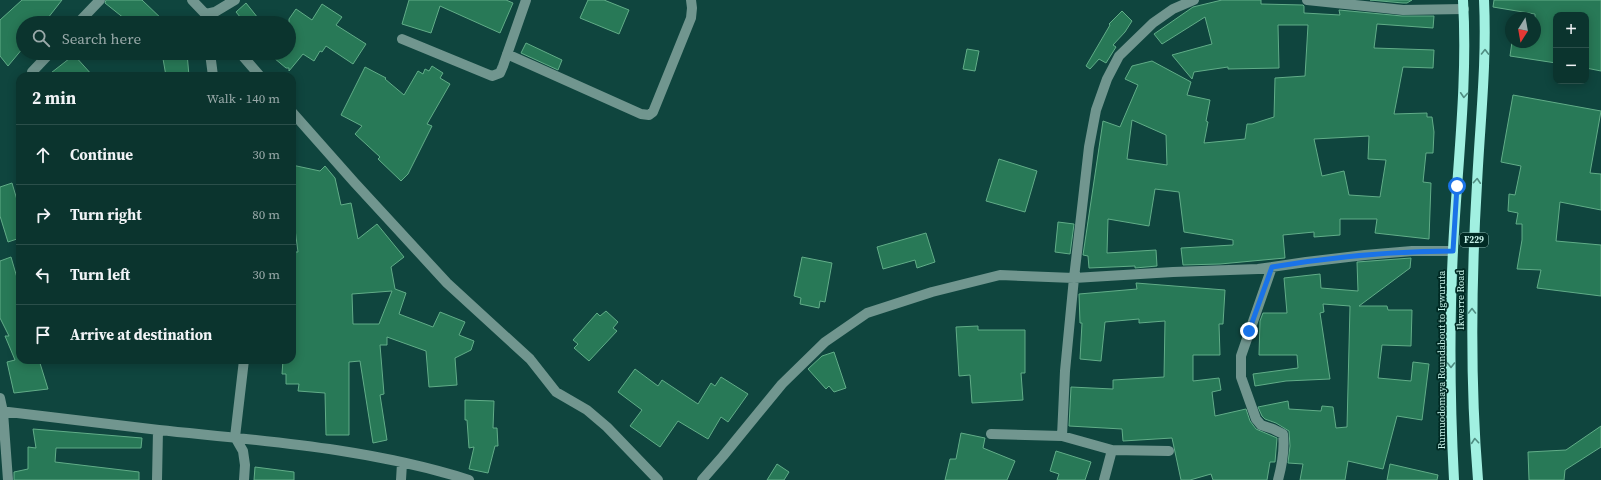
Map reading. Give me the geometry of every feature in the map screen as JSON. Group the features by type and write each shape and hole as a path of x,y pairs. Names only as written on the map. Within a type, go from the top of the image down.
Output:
{"main road":[{"name":"Ikwerre Road","path":"1478,480 1474,430 1473,269 1477,183 1484,90 1486,29 1484,0"},
{"name":"Rumuodomaya Roundabout to Igwuruta","path":"1454,480 1452,416 1453,251 1464,91 1464,4"}],"street":[{"path":"85,16 100,0"},
{"path":"192,0 205,16"},
{"path":"210,16 235,0"},
{"path":"402,39 492,76 500,73 526,0"},
{"path":"507,54 641,114 648,115 653,112 691,18 691,0"},
{"path":"1062,436 1065,371 1074,278 1089,147 1096,110 1107,79 1119,56 1153,23 1173,9 1194,0"},
{"path":"1307,0 1403,10 1464,4"},
{"path":"32,72 43,60"},
{"path":"211,60 212,72"},
{"path":"246,60 257,72"},
{"path":"296,117 447,283 530,359 556,392 587,410 607,427 658,480"},
{"path":"702,480 782,384 825,342 868,312 932,292 1000,275 1074,278 1258,269 1365,255 1412,251 1453,251"},
{"path":"1272,267 1241,356 1241,377 1256,419 1261,425 1283,434 1284,445 1278,480"},
{"path":"244,364 235,437 243,451 246,466 244,480"},
{"path":"0,398 8,480"},
{"path":"2,411 158,430 235,437 340,451 402,463 469,480"},
{"path":"157,480 158,430"},
{"path":"991,434 1062,436 1112,450 1169,451"},
{"path":"1104,480 1112,450"},
{"path":"401,480 402,463"}],"building":[{"path":"22,0 62,0 49,16 16,16 16,56 8,66 0,56 0,20"},
{"path":"106,0 142,0 159,16 121,16 105,3"},
{"path":"409,0 506,0 513,3 500,33 440,6 431,33 402,24"},
{"path":"588,0 604,0 629,10 619,34 580,18"},
{"path":"1222,0 1261,0 1261,4 1303,5 1304,13 1340,15 1339,10 1402,16 1434,16 1433,28 1377,24 1374,48 1434,50 1433,68 1403,67 1394,114 1427,113 1427,117 1432,117 1434,132 1433,153 1426,153 1423,182 1431,183 1429,239 1375,233 1377,219 1340,219 1340,235 1314,237 1314,232 1283,235 1285,258 1220,264 1183,265 1181,248 1233,245 1233,240 1184,232 1179,192 1155,189 1149,226 1108,219 1107,253 1156,250 1157,266 1135,268 1135,266 1089,268 1088,256 1083,255 1103,121 1120,127 1138,85 1125,79 1132,66 1152,61 1191,82 1187,95 1210,100 1204,143 1245,139 1247,124 1252,124 1274,117 1275,78 1305,76 1308,25 1278,25 1279,68 1228,69 1228,67 1194,72 1192,79 1172,55 1212,44 1205,17 1162,44 1154,34 1193,7","holes":["1132,120 1166,135 1167,165 1127,159","1369,136 1368,159 1386,160 1380,197 1349,195 1344,171 1322,176 1314,139"]},
{"path":"1370,0 1412,0 1407,3 1403,3"},
{"path":"1494,0 1601,0 1601,71 1589,69 1589,12 1553,12 1553,63 1510,56 1511,48 1541,48 1541,12 1523,12 1493,7"},
{"path":"246,3 256,16 239,16 236,12"},
{"path":"322,4 342,17 336,25 366,44 353,64 326,46 322,52 320,51 314,61 303,54 289,71 289,68 286,68 276,60 296,60 296,16 291,16 296,9 312,20"},
{"path":"1122,11 1132,21 1125,32 1113,45 1116,47 1106,63 1099,59 1090,69 1086,66 1110,25 1109,24"},
{"path":"526,43 562,60 558,70 521,53"},
{"path":"967,49 979,51 975,71 963,69"},
{"path":"68,60 79,60 89,72 52,72"},
{"path":"163,60 188,60 189,72 165,72"},
{"path":"432,66 443,73 440,78 450,84 427,124 432,126 408,174 401,181 378,159 380,157 355,134 362,126 341,115 365,67 386,78 385,79 404,95 418,71 423,74 425,69 429,71"},
{"path":"1513,95 1601,111 1590,173 1601,174 1601,210 1560,202 1556,241 1601,245 1601,296 1537,288 1541,270 1517,269 1522,240 1522,224 1516,224 1518,213 1508,211 1509,194 1515,195 1521,166 1501,162"},
{"path":"999,159 1037,171 1025,212 986,201"},
{"path":"296,166 320,171 325,166 335,178 341,205 351,203 358,239 377,224 404,257 391,267 395,289 406,293 399,314 433,327 440,312 465,322 459,335 474,341 471,350 455,358 457,385 429,387 426,351 387,337 387,345 380,345 384,394 380,395 387,440 373,443 360,361 349,362 349,435 326,435 325,393 298,391 299,384 286,384 286,374 282,374 283,364 296,364 296,252 298,252 296,237","holes":["392,291 379,324 353,324 352,294"]},
{"path":"12,183 16,196 16,239 8,242 0,216 0,187"},
{"path":"1058,222 1074,224 1070,254 1055,252"},
{"path":"926,233 935,262 917,268 915,260 883,269 877,247"},
{"path":"11,257 16,274 16,364 40,364 48,389 14,393 7,362 15,360 5,336 9,336 0,318 0,261"},
{"path":"802,257 832,263 825,302 820,301 819,308 800,304 801,298 794,296"},
{"path":"1411,258 1410,268 1359,306 1387,306 1388,310 1412,310 1411,346 1382,345 1378,378 1411,381 1413,362 1429,364 1422,420 1397,416 1383,469 1348,461 1345,480 1300,480 1303,464 1288,463 1290,446 1289,431 1276,423 1265,419 1258,407 1288,401 1289,409 1321,411 1322,406 1333,407 1336,428 1347,427 1350,306 1323,304 1324,312 1320,313 1330,379 1286,381 1255,386 1253,374 1298,368 1297,355 1259,355 1260,321 1263,313 1287,313 1284,278 1320,274 1321,288 1358,291 1357,262"},
{"path":"1136,283 1225,290 1223,324 1219,324 1220,355 1193,355 1193,381 1219,378 1221,390 1212,392 1215,416 1246,409 1250,421 1256,429 1277,438 1275,462 1270,462 1267,480 1213,480 1211,474 1190,480 1181,480 1172,438 1123,441 1122,429 1069,426 1071,387 1113,389 1113,380 1164,377 1165,321 1139,323 1139,319 1105,322 1101,361 1080,359 1082,323 1080,323 1079,294 1137,289"},
{"path":"606,311 618,322 613,328 617,331 589,361 574,348 578,344 573,340 597,313 600,316"},
{"path":"978,326 978,330 1025,330 1025,373 1021,373 1023,400 972,403 970,375 959,376 956,327"},
{"path":"834,352 846,388 834,392 829,386 826,389 808,369 822,356"},
{"path":"635,369 658,386 662,380 698,404 711,383 715,386 721,377 748,394 728,422 721,417 708,439 678,421 660,447 630,426 642,410 618,392"},
{"path":"465,400 494,401 493,428 497,428 498,446 495,446 488,473 469,469 474,447 469,448 467,420 465,420"},
{"path":"1601,426 1601,447 1565,470 1564,480 1529,480 1528,452 1566,450"},
{"path":"33,429 142,438 141,448 56,448 55,462 139,472 139,480 14,480 14,472 28,469 28,447 36,448"},
{"path":"961,433 985,438 983,448 1015,461 1007,480 945,480 950,459 956,459"},
{"path":"1056,451 1091,462 1085,480 1057,480 1059,474 1050,471"},
{"path":"777,464 789,472 784,480 767,480"},
{"path":"1390,464 1438,475 1437,480 1387,480"},
{"path":"255,467 294,472 294,480 254,480"}],"route":[{"path":"1249,331 1272,267 1365,255 1412,251 1453,251 1457,186"}]}
